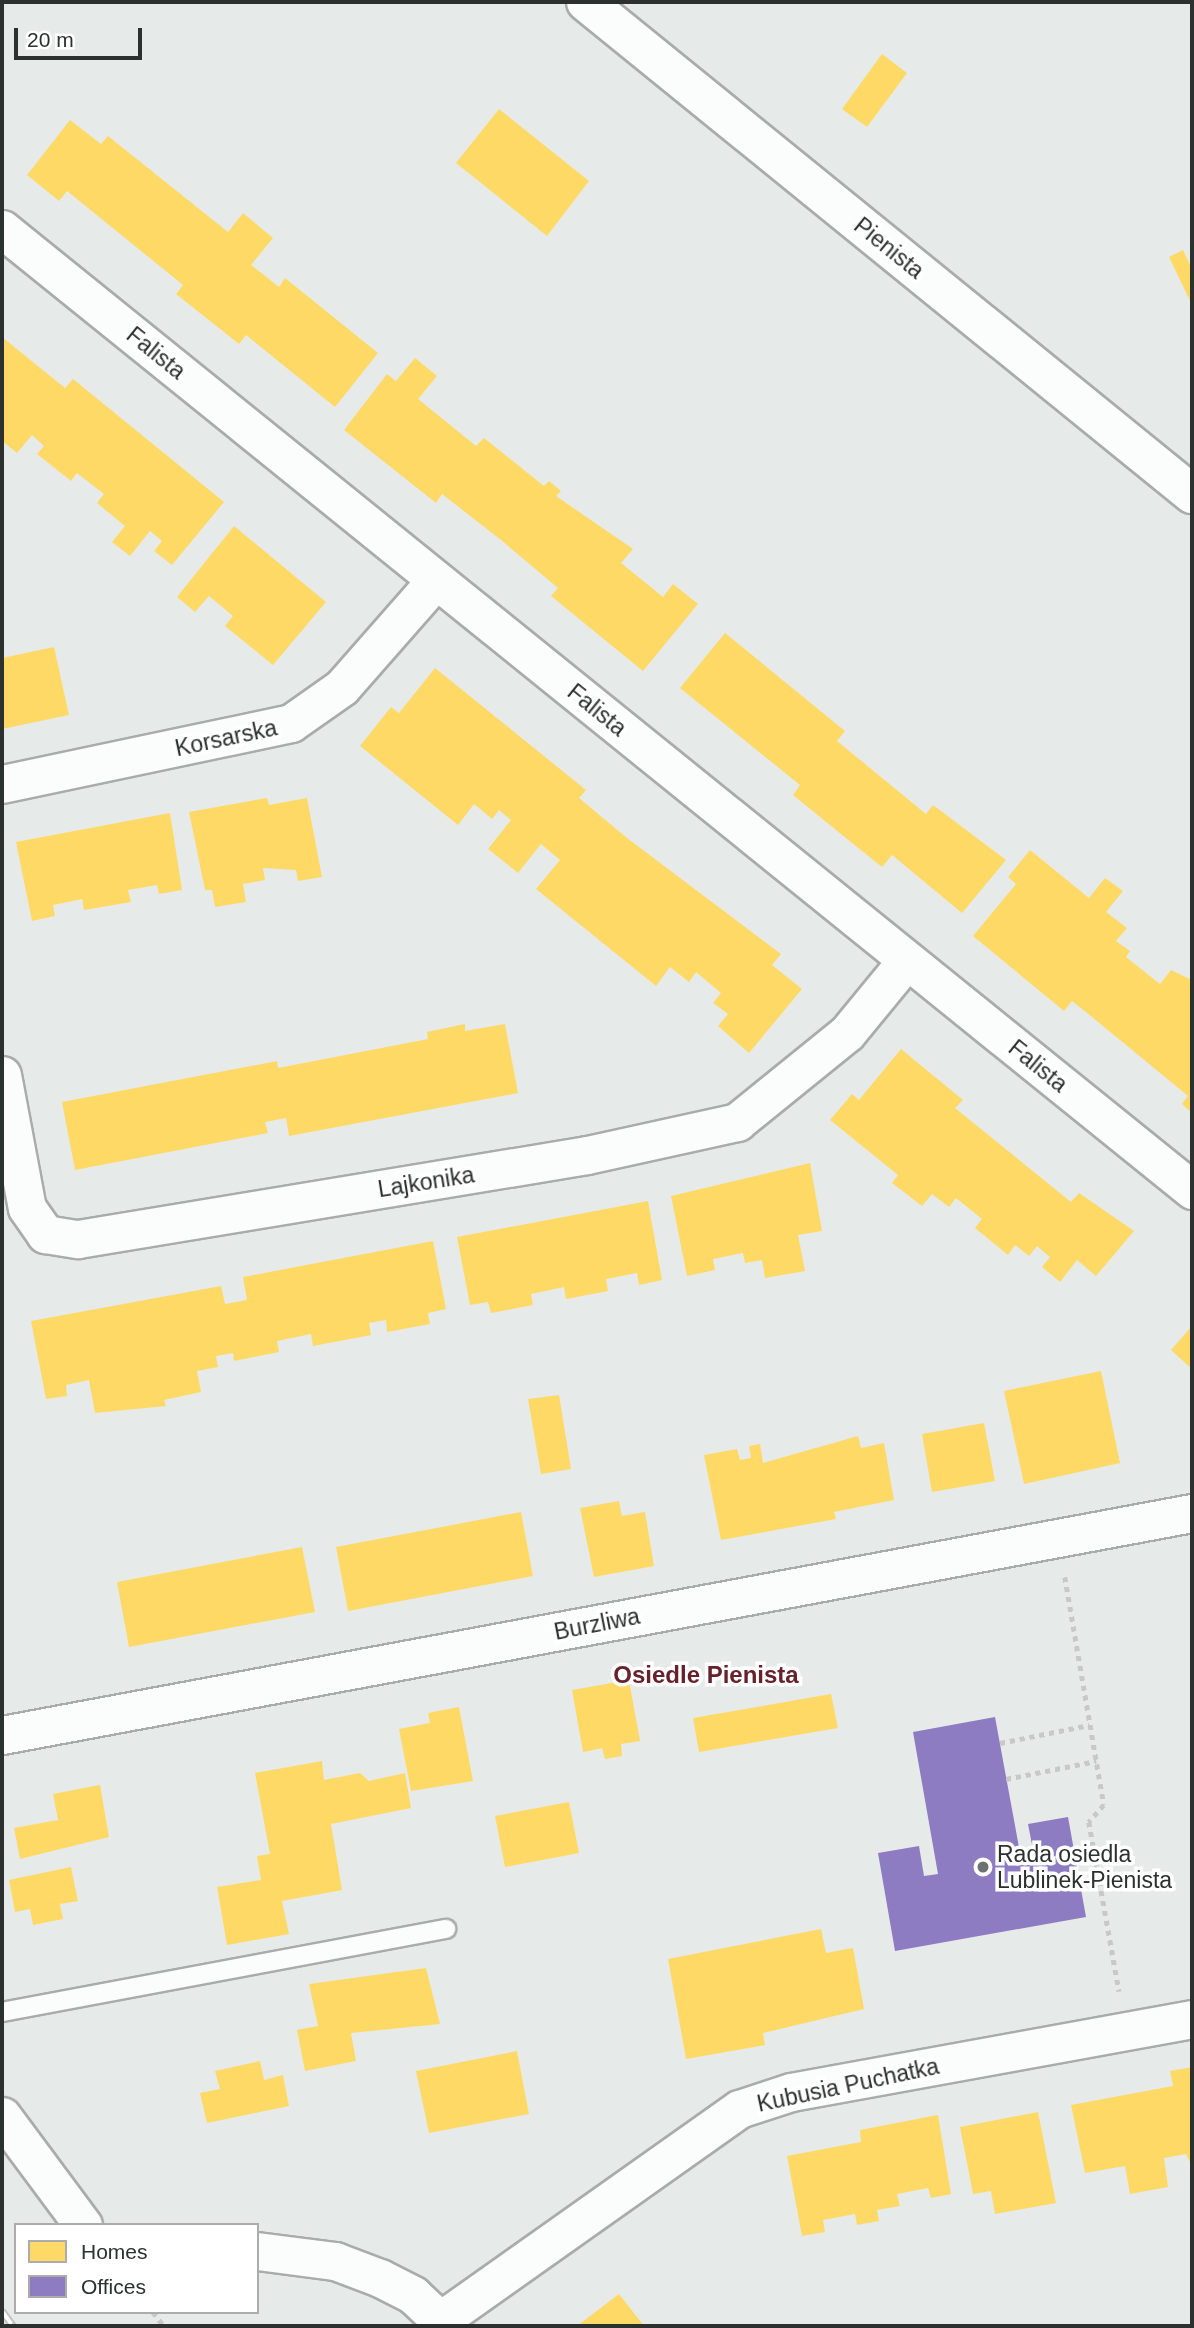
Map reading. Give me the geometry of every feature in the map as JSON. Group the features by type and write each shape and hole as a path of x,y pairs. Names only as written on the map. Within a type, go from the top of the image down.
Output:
{"street":[{"name":"Pienista","path":"586,2 1192,494"},
{"name":"Falista","path":"2,229 1192,1190"},
{"name":"Korsarska","path":"2,784 291,723 342,687 436,580"},
{"name":"Lajkonika","path":"2,1075 27,1208 45,1234 78,1239 587,1155 737,1122 847,1033 907,960"},
{"name":"Burzliwa","path":"5,1730 1192,1513"},
{"name":"Kubusia Puchatka","path":"444,2323 738,2109 791,2092 1192,2019"},
{"path":"2,2116 82,2223"},
{"path":"259,2251 346,2265 413,2295 444,2323"}],"lane":[{"path":"2,2012 446,1930"}],"path":[{"path":"1058,1539 1104,1805 1089,1822 1127,2031"},
{"path":"1000,1743 1089,1725"},
{"path":"1006,1779 1096,1761"}],"building: Homes":[{"path":"882,54 907,73 867,127 842,109"},
{"path":"499,109 589,181 547,236 456,163"},
{"path":"70,120 101,144 108,136 228,232 243,213 273,238 251,265 279,287 285,278 378,353 335,407 246,335 239,344 176,294 183,285 67,191 59,201 27,175"},
{"path":"1183,250 1192,269 1192,305 1169,257"},
{"path":"2,337 65,388 73,379 224,502 172,565 154,551 162,541 150,531 130,556 112,542 125,526 97,503 104,494 77,473 71,481 37,454 44,446 32,435 17,453 2,441"},
{"path":"415,358 437,376 418,399 476,446 484,438 544,486 549,481 561,491 556,496 633,549 621,563 663,597 673,584 698,604 643,671 551,596 558,588 501,540 442,494 436,503 344,430 387,374 396,381"},
{"path":"234,526 326,602 273,665 225,626 233,616 209,596 195,612 177,597"},
{"path":"725,633 845,731 837,741 926,814 933,805 1006,860 962,913 892,855 882,867 793,795 800,785 680,688"},
{"path":"54,647 69,715 2,729 2,658"},
{"path":"435,668 586,790 579,798 627,838 781,954 772,965 802,989 749,1053 718,1026 728,1014 713,1003 721,993 696,972 689,982 670,967 656,986 536,889 560,860 541,844 518,873 488,849 511,820 499,810 492,819 474,804 458,825 360,746 391,707 399,713"},
{"path":"267,798 269,805 307,798 322,877 298,881 296,870 263,868 265,880 243,884 246,902 215,907 212,890 205,890 189,812"},
{"path":"170,813 182,890 159,894 157,885 128,890 131,902 84,910 82,899 53,905 55,916 32,921 16,842"},
{"path":"1030,850 1089,898 1105,878 1123,891 1106,912 1127,928 1116,941 1130,951 1126,957 1160,984 1171,970 1192,980 1192,1113 1182,1104 1188,1096 1092,1017 1072,1001 1064,1011 973,936 1016,884 1008,877"},
{"path":"465,1024 465,1031 505,1024 518,1093 289,1136 286,1118 265,1122 268,1133 75,1170 62,1102 277,1061 278,1068 428,1039 427,1032"},
{"path":"901,1049 963,1100 955,1108 1071,1202 1079,1193 1134,1231 1096,1276 1077,1260 1060,1282 1042,1267 1050,1257 1037,1246 1029,1256 1015,1245 1008,1255 975,1228 982,1219 956,1198 949,1207 932,1194 922,1206 892,1183 898,1175 830,1120 852,1094 859,1100"},
{"path":"810,1163 822,1231 798,1235 805,1271 765,1278 762,1260 745,1263 743,1253 713,1259 715,1270 687,1276 671,1196"},
{"path":"648,1201 662,1280 639,1285 637,1273 606,1279 608,1291 566,1299 564,1287 531,1294 533,1305 491,1313 488,1302 470,1305 457,1237"},
{"path":"433,1241 446,1309 428,1313 430,1324 387,1332 386,1320 369,1323 371,1335 313,1346 311,1334 277,1341 279,1352 234,1361 233,1353 216,1356 218,1367 197,1371 201,1392 164,1400 166,1406 95,1413 89,1380 66,1385 67,1396 46,1399 31,1321 221,1286 225,1304 247,1300 243,1277"},
{"path":"1192,1326 1192,1369 1171,1350"},
{"path":"1101,1371 1120,1463 1024,1484 1004,1391"},
{"path":"559,1395 571,1469 541,1474 528,1399"},
{"path":"984,1423 995,1481 932,1492 922,1434"},
{"path":"858,1436 861,1448 884,1443 894,1500 834,1512 836,1519 721,1540 704,1455 737,1449 740,1460 751,1458 749,1446 760,1444 763,1463"},
{"path":"619,1501 622,1516 645,1512 654,1566 594,1577 580,1508"},
{"path":"521,1512 533,1576 348,1611 336,1547"},
{"path":"302,1547 315,1612 129,1647 117,1582"},
{"path":"629,1680 640,1741 621,1744 622,1756 605,1759 602,1748 583,1752 572,1690"},
{"path":"831,1694 838,1728 699,1752 693,1718"},
{"path":"459,1707 473,1781 411,1791 399,1729 430,1723 428,1713"},
{"path":"322,1761 324,1780 360,1773 369,1781 405,1773 411,1808 331,1824 342,1890 282,1901 289,1934 227,1945 217,1887 261,1880 257,1856 270,1854 255,1773"},
{"path":"100,1785 109,1837 20,1859 14,1828 58,1820 53,1794"},
{"path":"569,1802 579,1853 505,1867 495,1816"},
{"path":"71,1867 78,1901 60,1904 63,1919 33,1925 30,1909 15,1912 9,1880"},
{"path":"821,1929 826,1953 853,1948 864,2009 763,2033 765,2045 686,2059 668,1959"},
{"path":"426,1968 440,2024 351,2033 356,2061 305,2071 297,2030 318,2026 309,1984"},
{"path":"517,2051 529,2114 429,2133 416,2071"},
{"path":"260,2061 264,2080 283,2075 289,2106 207,2123 200,2093 220,2089 215,2071"},
{"path":"1192,2067 1192,2166 1186,2154 1164,2158 1168,2187 1130,2194 1125,2166 1085,2173 1071,2105 1173,2086 1170,2071"},
{"path":"1038,2112 1056,2203 995,2214 991,2191 973,2194 960,2127"},
{"path":"938,2115 951,2194 931,2198 928,2188 897,2194 900,2206 877,2210 879,2221 857,2225 855,2214 823,2220 825,2232 802,2236 787,2156 861,2142 860,2130"},
{"path":"619,2294 644,2326 577,2326"}],"building: Offices":[{"path":"995,1717 1021,1858 1034,1855 1028,1824 1068,1817 1086,1917 895,1951 878,1853 919,1846 924,1876 938,1874 913,1732"}],"railway":[{"path":"2,2311 13,2326"}],"place":[{"name":"Rada osiedla Lublinek-Pienista","path":"983,1867"}],"district":[{"name":"Osiedle Pienista","path":"706,1675"}]}
